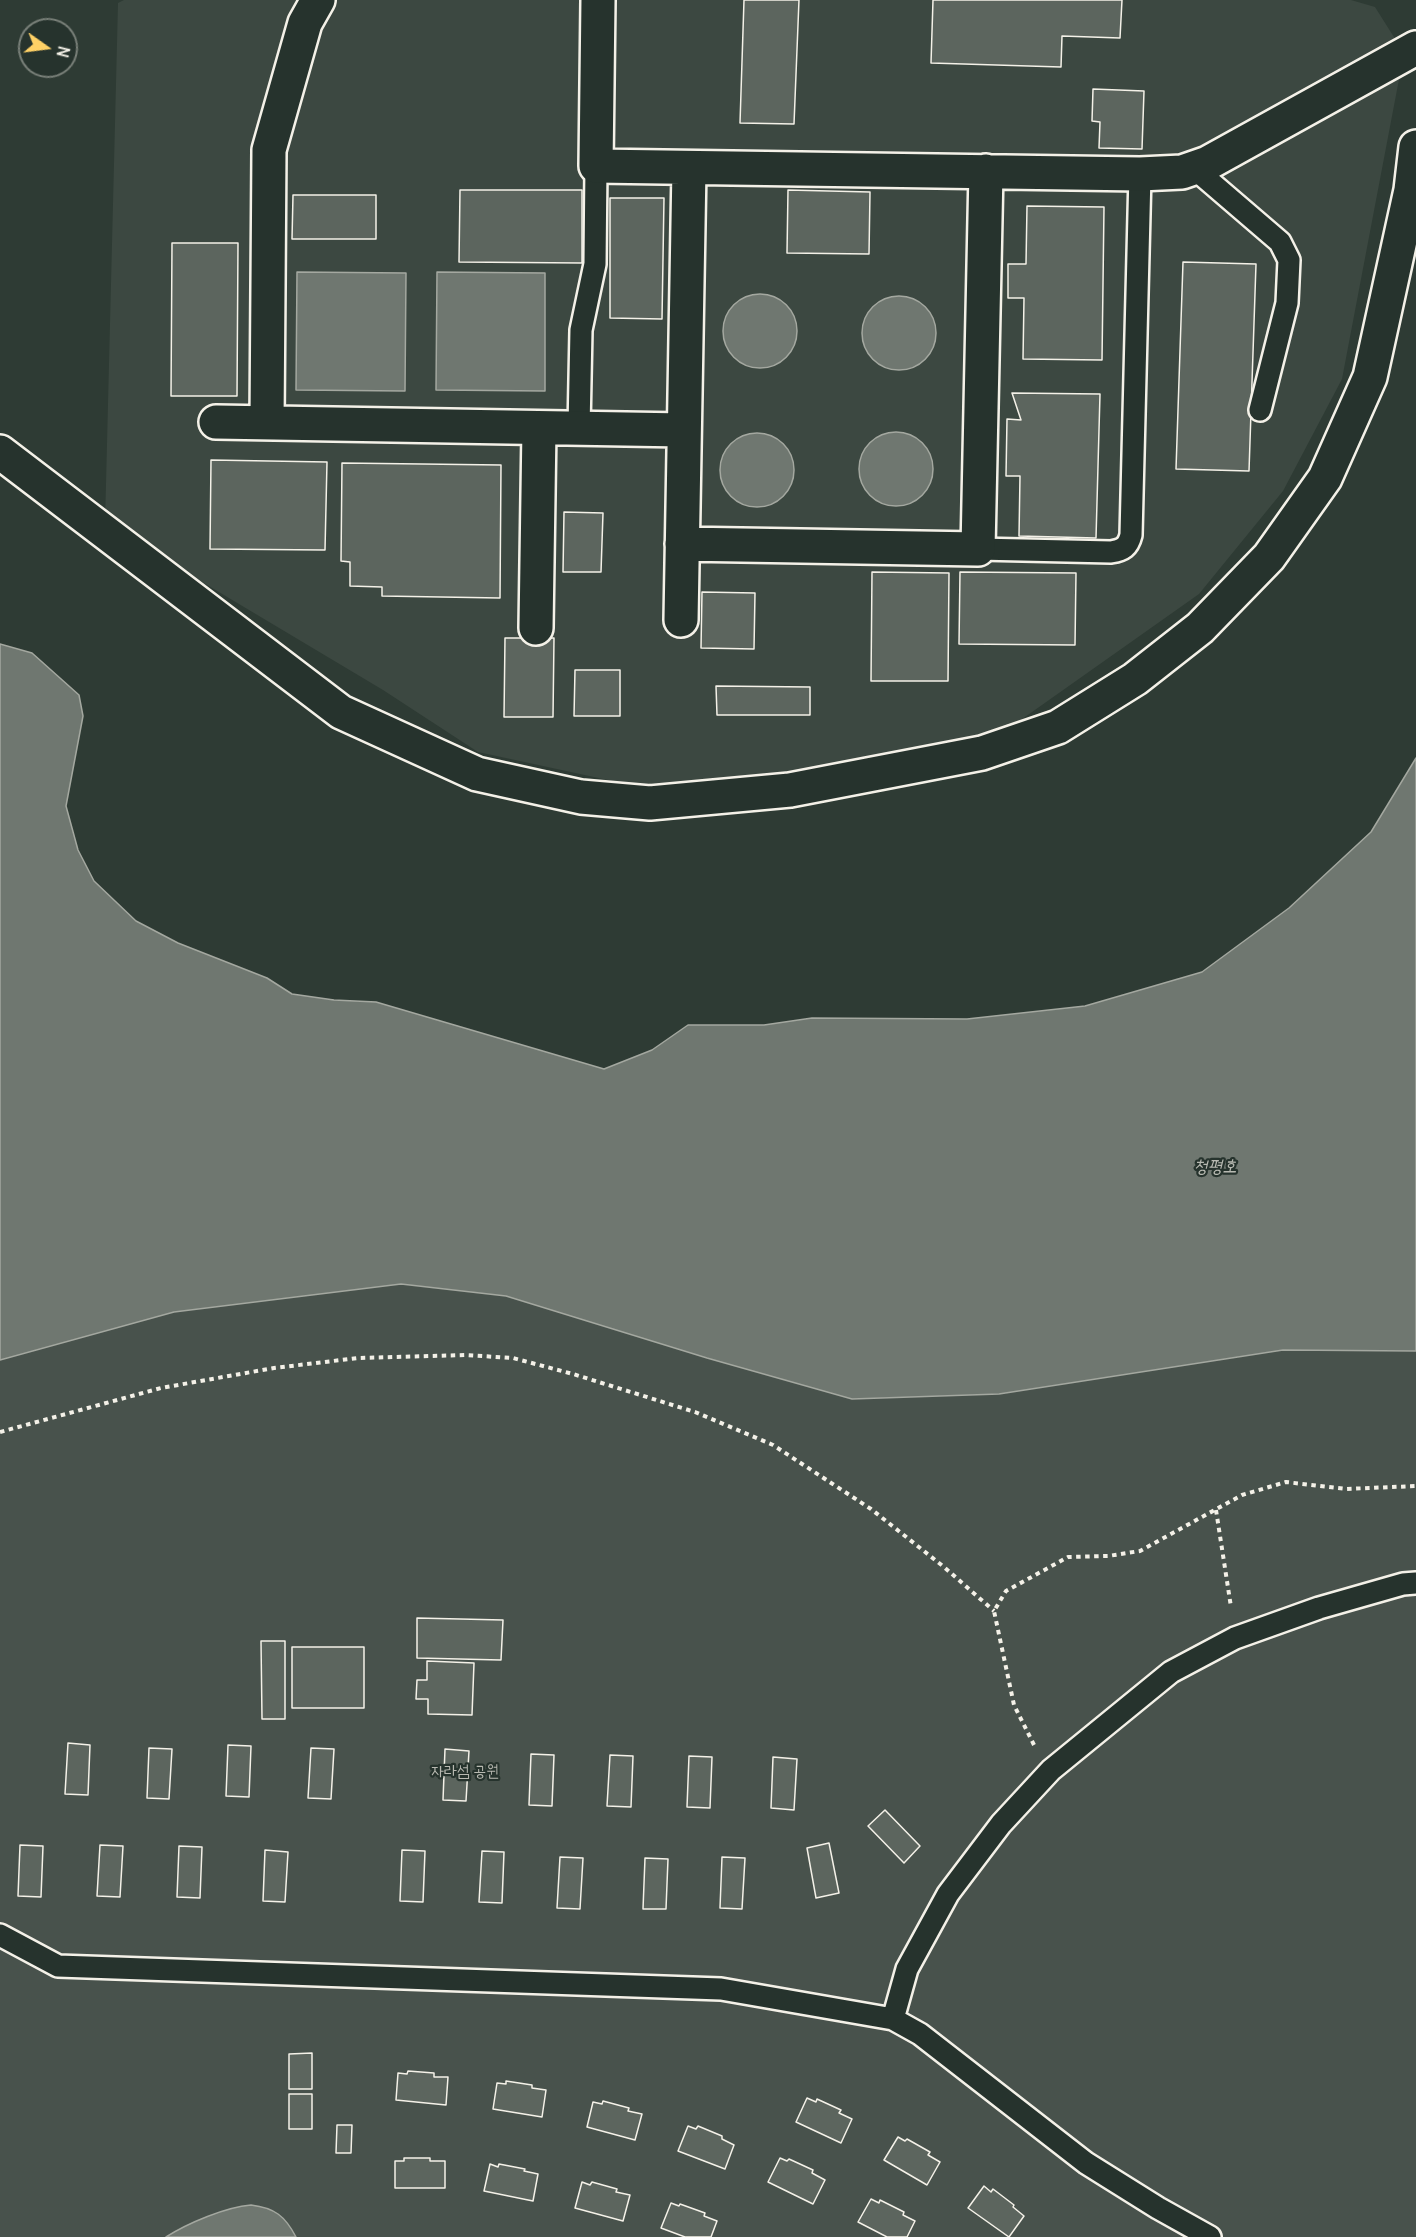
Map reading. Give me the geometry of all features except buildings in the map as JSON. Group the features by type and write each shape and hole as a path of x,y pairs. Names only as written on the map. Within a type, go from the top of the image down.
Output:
{"street":[{"path":"267,423 269,150 305,23 318,0"},
{"path":"598,0 596,166 1168,174 1195,169 1416,48"},
{"path":"0,452 341,712 477,774 581,797 650,803 790,790 982,753 1058,727 1135,679 1200,628 1269,557 1325,477 1370,377 1411,190 1416,147"},
{"path":"681,620 689,168"},
{"path":"682,544 978,549 986,171"},
{"path":"216,422 684,430"},
{"path":"536,628 539,428"}],"lane":[{"path":"579,428 581,330 594,275 596,166"},
{"path":"1195,169 1280,242 1289,260 1287,303 1260,410"},
{"path":"978,549 1111,552 1122,550 1129,543 1140,174"},
{"path":"893,2019 907,1969 948,1894 1001,1824 1051,1770 1171,1672 1235,1638 1319,1608 1403,1584 1416,1583"},
{"path":"0,1935 58,1966 721,1989 893,2019 920,2034 1086,2163 1210,2237"}],"path":[{"path":"0,1432 161,1388 274,1368 358,1358 465,1355 513,1358 695,1412 773,1445 872,1509 994,1611 1014,1705 1035,1746 1051,1770"},
{"path":"994,1611 1006,1590 1068,1557 1108,1556 1140,1551 1242,1495 1286,1482 1346,1489 1416,1486"},
{"path":"1216,1510 1235,1638"}],"shaded area":[{"path":"124,0 1351,0 1375,7 1404,53 1342,379 1283,491 1199,594 1008,729 682,796 478,752 383,690 105,524 118,3"}],"green space":[{"name":"자라섬 공원","path":"401,1284 506,1296 707,1358 852,1399 1000,1394 1283,1350 1416,1351 1416,2237 0,2237 0,1360 174,1312"}],"water":[{"path":"297,272 406,273 405,391 296,390"},
{"path":"437,272 545,273 545,391 436,390"},
{"path":"760,294 781,300 791,310 797,331 791,352 781,362 760,368 739,362 729,352 723,331 729,310 739,300"},
{"path":"892,296 906,296 920,302 930,312 936,326 936,340 930,354 920,364 906,370 892,370 878,364 868,354 862,340 862,326 868,312 878,302"},
{"path":"889,432 903,432 917,438 927,448 933,462 933,476 927,490 917,500 903,506 889,506 875,500 865,490 859,476 859,462 865,448 875,438"},
{"path":"750,433 764,433 778,439 788,449 794,463 794,477 788,491 778,501 764,507 750,507 736,501 726,491 720,477 720,463 726,449 736,439"},
{"name":"청평호","path":"0,644 32,653 79,695 83,716 66,806 78,850 94,881 136,921 178,943 267,978 292,994 334,1000 376,1002 604,1069 652,1050 688,1025 764,1025 812,1018 967,1019 1085,1006 1202,972 1289,908 1371,832 1416,758 1416,1351 1283,1350 999,1394 852,1399 707,1358 506,1296 401,1284 174,1312 0,1360"},
{"path":"251,2205 267,2208 278,2214 296,2237 166,2237 207,2216"}]}
